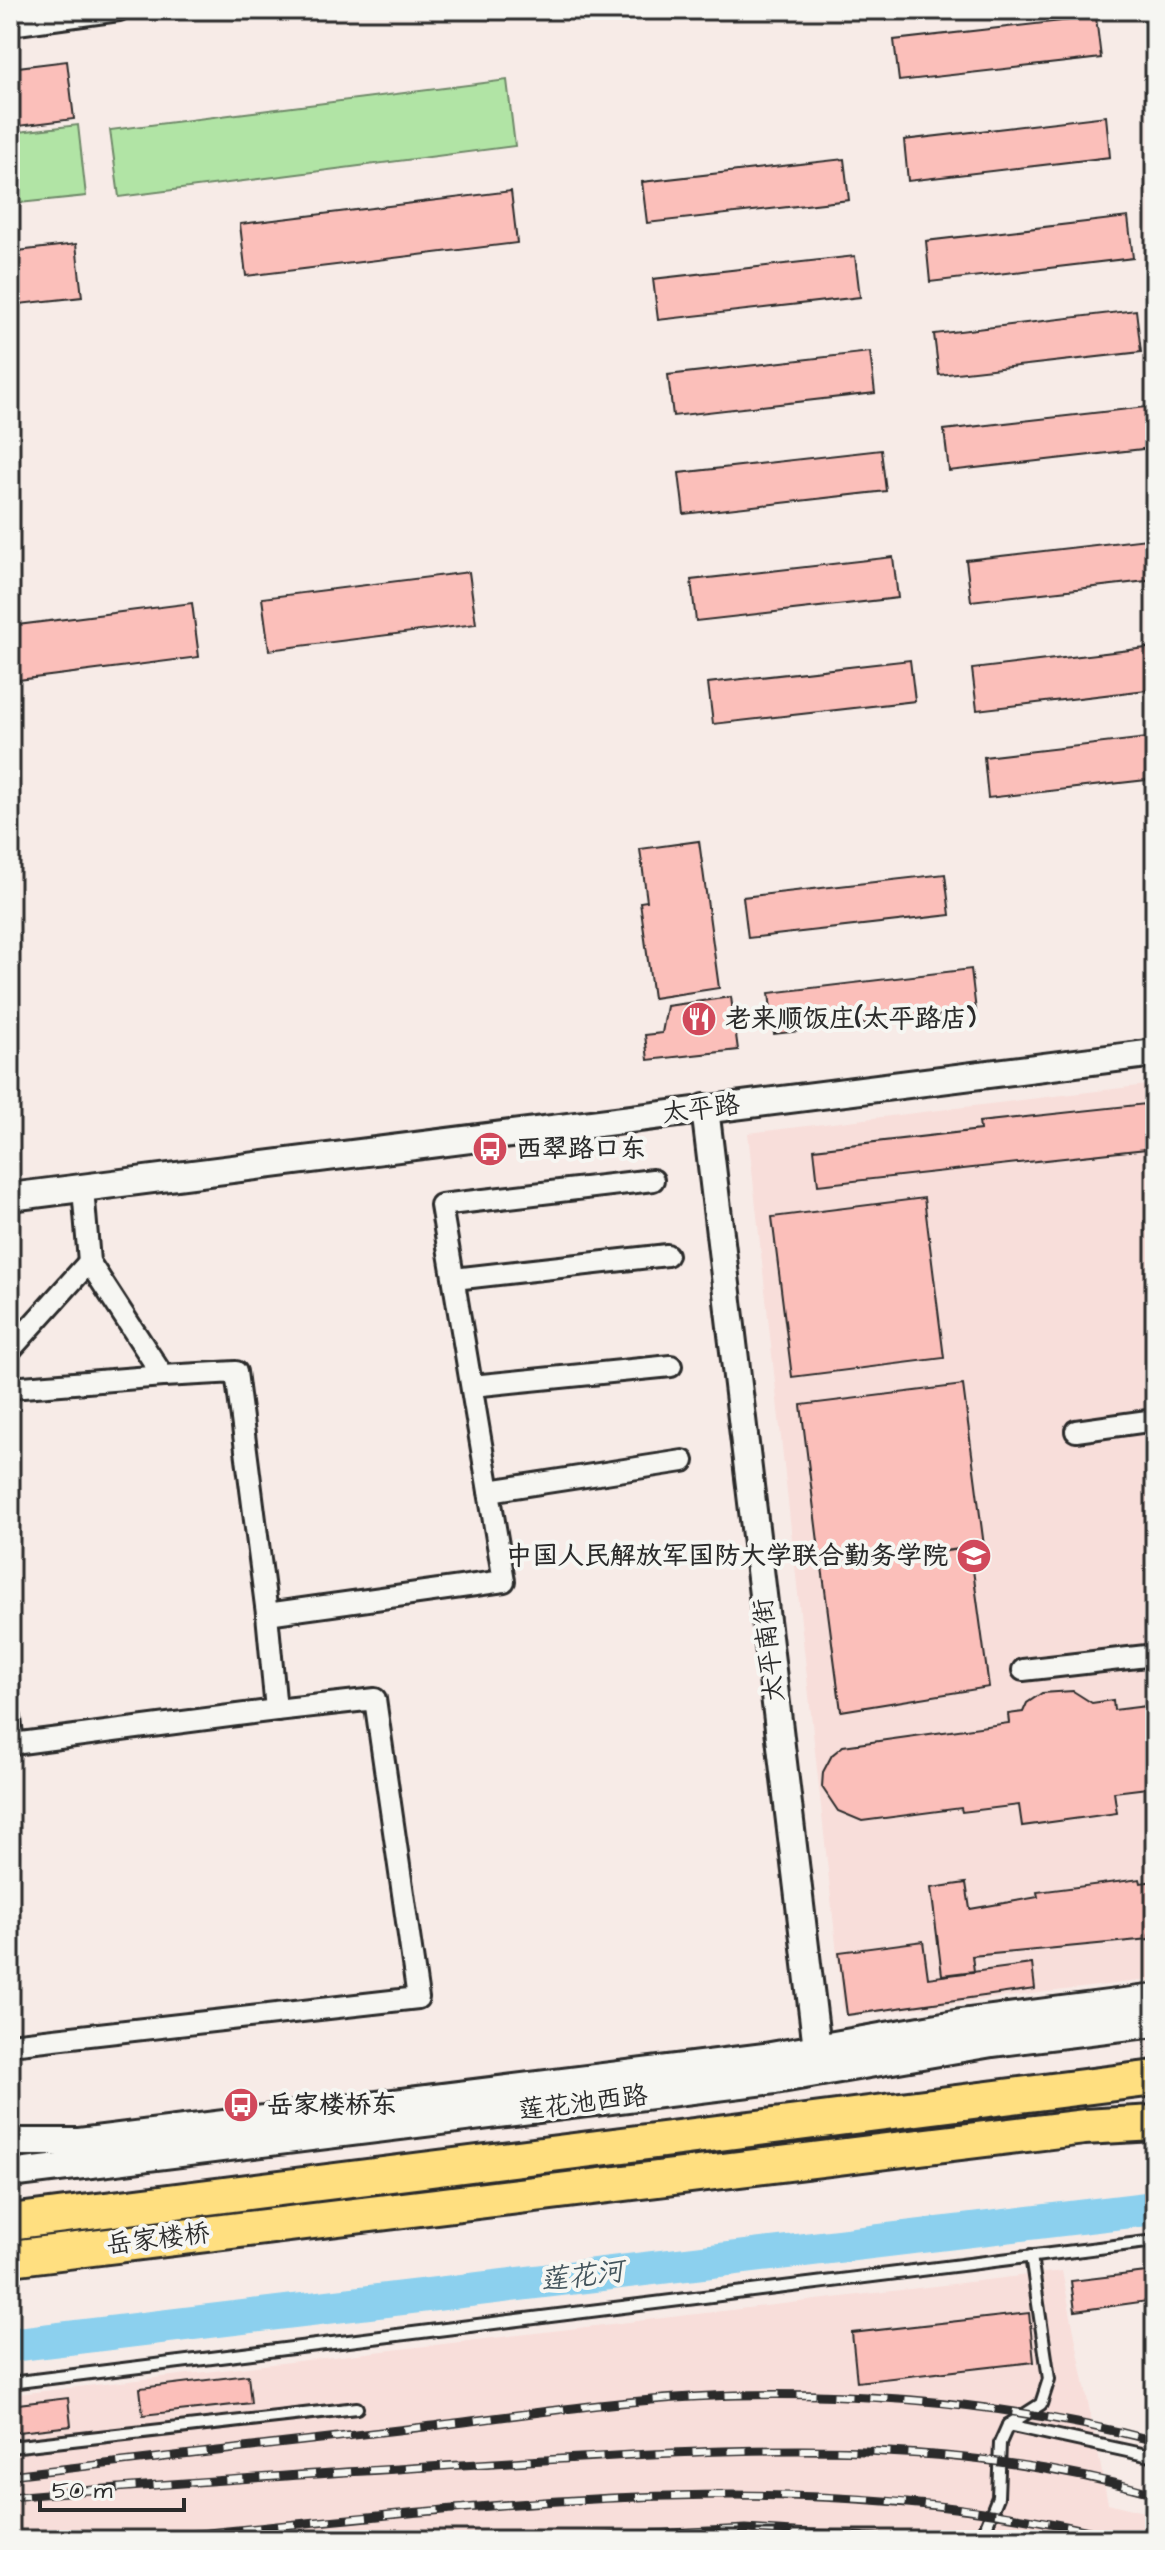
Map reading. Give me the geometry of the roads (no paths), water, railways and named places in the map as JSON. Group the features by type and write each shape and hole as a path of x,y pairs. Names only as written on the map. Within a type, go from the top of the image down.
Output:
{"highway":[{"name":"莲花池西路","path":"303,2186 1155,2078"},
{"path":"1084,2127 1155,2113"},
{"path":"1084,2127 1155,2123"},
{"name":"岳家楼桥","path":"10,2258 1084,2127"},
{"name":"岳家楼桥","path":"10,2222 303,2186"}],"street":[{"path":"10,25 119,10"},
{"name":"太平路","path":"10,1197 1155,1053"},
{"name":"太平南街","path":"705,1108 817,2048"},
{"path":"267,1614 504,1581 441,1205 653,1180"},
{"path":"83,1188 89,1262 163,1376"},
{"path":"454,1279 667,1255"},
{"path":"10,1350 89,1262"},
{"path":"472,1386 671,1366"},
{"path":"10,1388 236,1372 276,1710"},
{"path":"1076,1431 1155,1420"},
{"path":"489,1491 683,1461"},
{"path":"1023,1670 1155,1655"},
{"path":"10,1718 11,1745 375,1699 418,1998 10,2044"},
{"name":"莲花池西路","path":"10,2142 79,2142 817,2048 961,2023 1155,1998"},
{"name":"莲花池西路","path":"10,2174 775,2080 992,2043 1155,2023"},
{"path":"1084,2127 1155,2132"}],"lane":[{"path":"10,2383 1155,2241"},
{"path":"969,2540 983,2534 998,2497 1000,2443 1008,2425 1041,2404 1049,2379 1031,2256"},
{"path":"10,2447 357,2408"},
{"path":"1008,2425 1155,2457"}],"waterway":[{"name":"莲花河","path":"10,2345 1155,2208"}],"railway":[{"path":"10,2475 580,2407 736,2395 842,2396 947,2403 1052,2418 1155,2441"},
{"path":"10,2497 386,2470 754,2450 835,2450 996,2461 1076,2475 1155,2494"},
{"path":"134,2540 507,2505 632,2497 756,2495 880,2500 1004,2515 1126,2540"},
{"path":"541,2540 746,2529 923,2540"}],"place":[{"name":"老来顺饭庄(太平路店)","path":"699,1019"},
{"name":"西翠路口东","path":"490,1149"},
{"name":"中国人民解放军国防大学联合勤务学院","path":"974,1556"},
{"name":"岳家楼桥东","path":"241,2105"}]}
